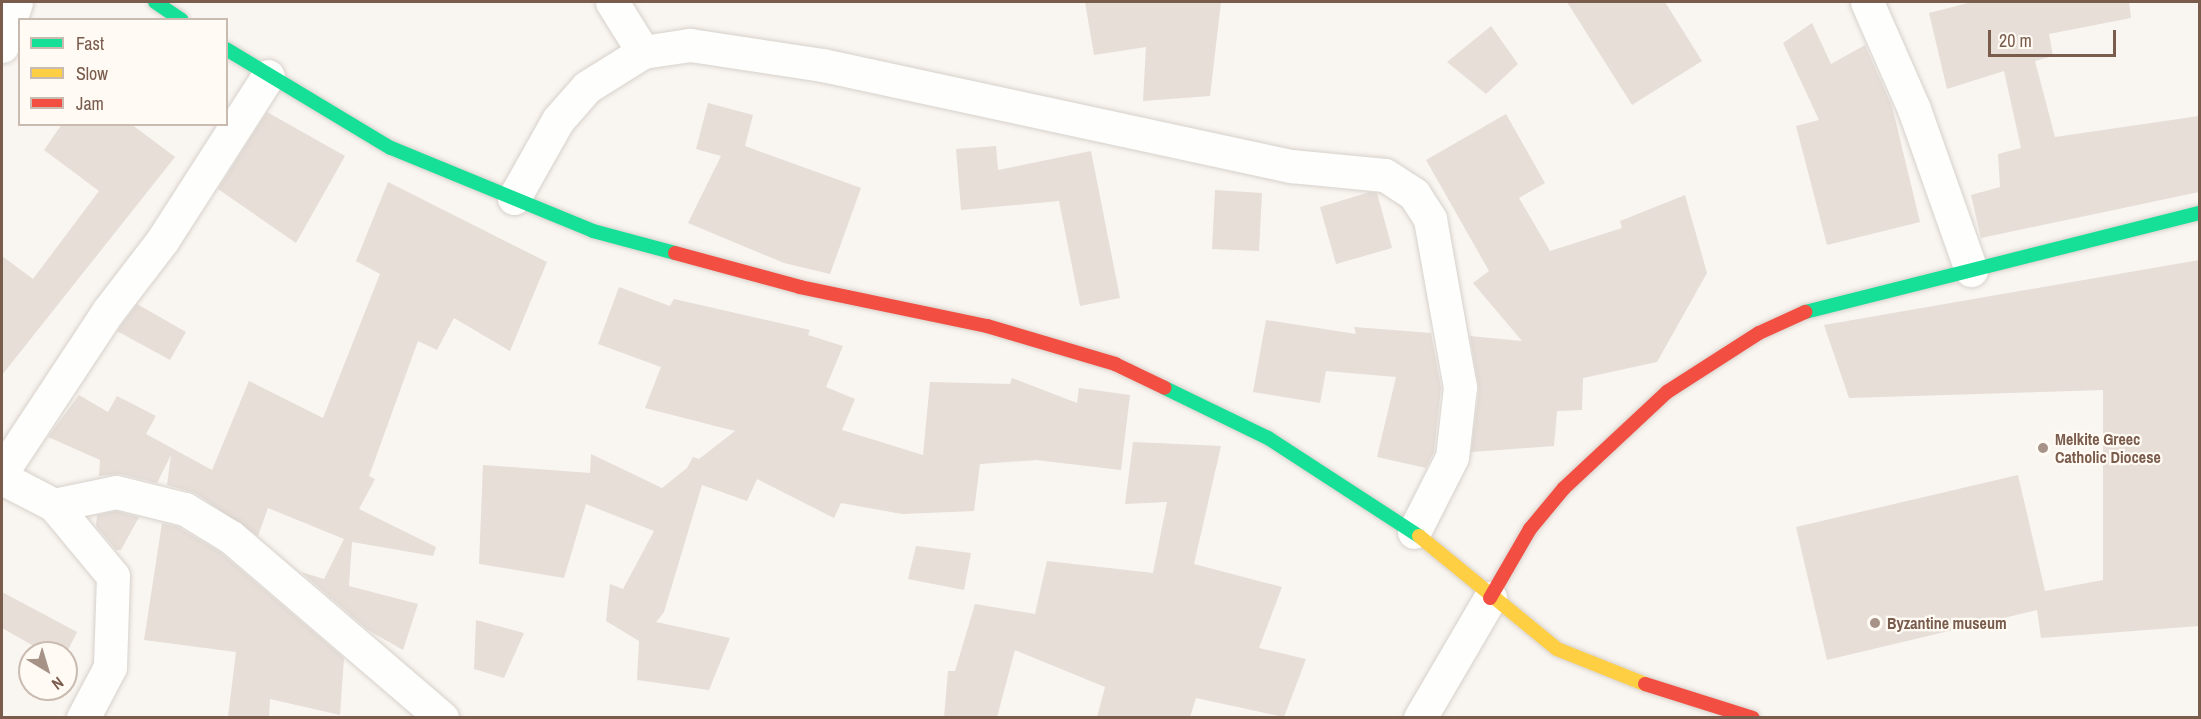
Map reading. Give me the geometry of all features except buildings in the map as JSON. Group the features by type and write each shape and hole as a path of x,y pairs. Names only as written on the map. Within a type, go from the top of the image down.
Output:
{"street":[{"path":"2,46 16,2"},
{"path":"155,2 179,18"},
{"path":"612,2 643,52"},
{"path":"1868,2 1914,109 1971,270"},
{"path":"514,198 570,102 609,69 643,52 690,45 759,53 1291,166 1361,170 1406,187 1430,219 1460,387 1452,457 1414,532"},
{"path":"228,50 391,148 593,231 662,252 800,287 987,326 1115,364 1268,438 1414,532 1557,650 1606,672 1753,717"},
{"path":"2,472 110,310 162,241 268,76"},
{"path":"1420,717 1530,529 1564,488 1667,392 1759,333 1806,311 2199,213"},
{"path":"2,478 54,506 113,576 110,667 83,717"},
{"path":"54,506 116,492 185,509 231,537 442,717"}],"traffic: fast":[{"path":"155,2 179,18"},
{"path":"228,50 391,148 593,231 675,253"},
{"path":"1805,312 2200,213"},
{"path":"1165,388 1268,438 1419,536"}],"traffic: slow":[{"path":"1419,536 1557,649 1645,684"}],"traffic: jam":[{"path":"675,253 800,287 987,326 1115,364 1165,388"},
{"path":"1490,598 1530,529 1564,488 1667,392 1759,333 1805,312"},
{"path":"1645,684 1753,718"}],"place":[{"name":"Melkite Greec Catholic Diocese","path":"2043,448"},
{"name":"Byzantine museum","path":"1875,623"}]}
